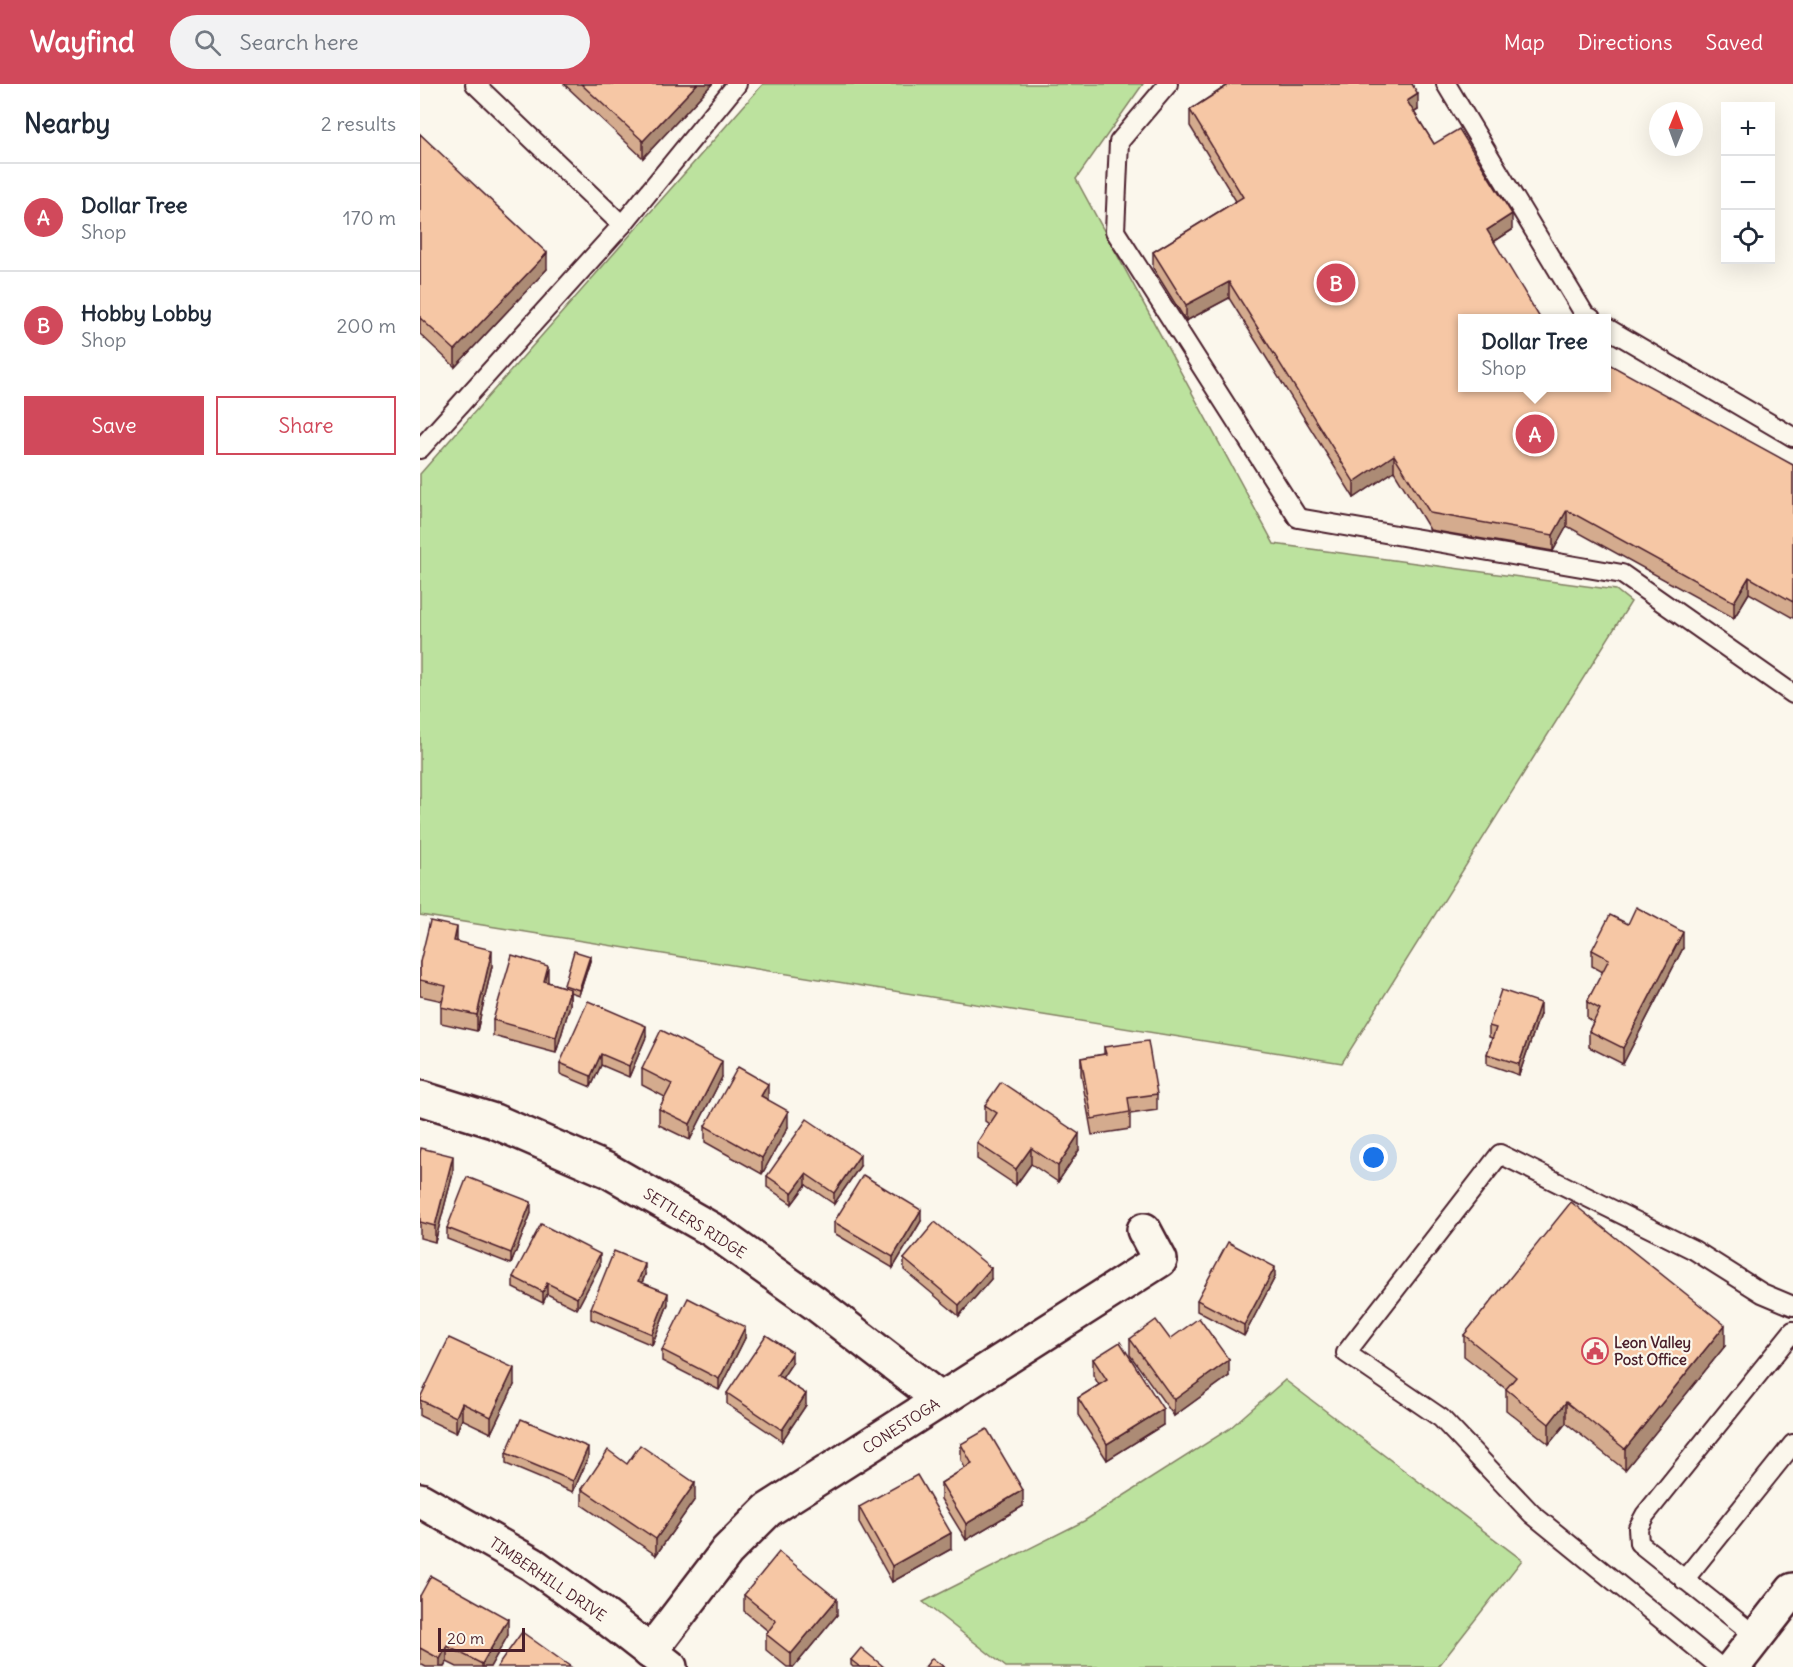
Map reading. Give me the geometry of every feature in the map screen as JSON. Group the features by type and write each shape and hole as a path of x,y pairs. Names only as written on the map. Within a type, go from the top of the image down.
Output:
{"street":[{"name":"SETTLERS RIDGE","path":"420,1098 494,1121 607,1170 714,1231 815,1303 940,1400"},
{"name":"CONESTOGA","path":"660,1659 727,1551 768,1510 1160,1260 1144,1230"},
{"name":"TIMBERHILL DRIVE","path":"420,1500 532,1564 660,1659"},
{"path":"1733,1667 1793,1590"}],"lane":[{"path":"475,84 622,225"},
{"path":"421,446 622,225 737,84"},
{"path":"1168,84 1119,142 1115,231 1298,518 1622,574 1793,694"},
{"path":"1446,84 1584,314"},
{"path":"1611,330 1793,437"},
{"path":"1720,1667 1533,1514 1441,1418 1346,1353 1500,1154 1694,1250 1762,1293 1793,1306"},
{"path":"1756,1637 1639,1543 1638,1528 1645,1515 1793,1331"},
{"path":"1684,1580 1793,1444"}],"green space":[{"path":"763,84 1143,84 1076,179 1274,544 1616,590 1631,602 1342,1063 420,915 420,474"},
{"path":"1285,1380 1522,1560 1438,1667 1006,1667 923,1602 1084,1521 1229,1429"}],"building":[{"path":"581,84 697,84 643,141"},
{"path":"1230,84 1412,84 1418,94 1407,101 1434,144 1459,129 1512,214 1487,230 1538,314 1458,314 1458,392 1611,392 1611,365 1793,465 1793,602 1749,577 1734,602 1567,510 1553,535 1430,513 1394,455 1354,482 1229,282 1186,305 1153,252 1243,197 1190,110"},
{"path":"420,134 547,253 455,350 420,318"},
{"path":"1636,907 1683,932 1623,1048 1589,1031 1600,1009 1587,1002 1609,959 1592,950 1610,915 1628,924"},
{"path":"430,921 457,927 454,941 492,950 477,1015 441,1007 446,986 420,980 420,962"},
{"path":"574,951 590,956 579,990 564,985"},
{"path":"512,955 548,966 544,981 570,989 556,1037 493,1020"},
{"path":"1501,990 1540,1003 1519,1064 1487,1054 1496,1028 1489,1026"},
{"path":"588,1001 646,1026 629,1066 601,1054 591,1076 560,1063"},
{"path":"661,1030 722,1061 690,1124 659,1109 672,1084 642,1069"},
{"path":"1148,1041 1157,1094 1128,1098 1130,1112 1092,1119 1081,1058 1106,1054 1104,1047"},
{"path":"738,1067 768,1084 761,1096 788,1111 762,1158 705,1126"},
{"path":"1001,1082 1079,1134 1058,1166 1031,1148 1016,1169 977,1143 997,1113 985,1105"},
{"path":"807,1119 860,1155 834,1193 806,1174 792,1193 767,1176"},
{"path":"421,1148 453,1156 435,1226 420,1222"},
{"path":"863,1175 921,1210 893,1257 834,1222"},
{"path":"467,1177 531,1202 511,1253 447,1228"},
{"name":"Leon Valley Post Office","path":"1571,1202 1725,1325 1625,1449 1566,1402 1549,1424 1506,1389 1516,1377 1464,1335"},
{"path":"935,1222 991,1268 959,1305 904,1259"},
{"path":"541,1224 600,1254 577,1298 547,1283 543,1292 513,1277"},
{"path":"1228,1242 1275,1267 1244,1325 1197,1300"},
{"path":"614,1251 645,1264 638,1281 668,1293 652,1334 591,1308"},
{"path":"688,1298 745,1327 719,1379 662,1350"},
{"path":"1199,1318 1229,1360 1174,1400 1130,1339 1156,1320 1170,1339"},
{"path":"766,1335 792,1352 777,1375 806,1394 782,1430 727,1393"},
{"path":"449,1338 514,1368 491,1417 462,1403 456,1417 420,1400"},
{"path":"1120,1342 1163,1409 1107,1444 1078,1398 1107,1380 1093,1359"},
{"path":"521,1419 588,1447 573,1481 506,1453"},
{"path":"987,1429 1023,1490 966,1524 941,1483 972,1464 961,1444"},
{"path":"640,1445 695,1483 656,1539 582,1489 608,1450 627,1464"},
{"path":"917,1475 951,1533 892,1566 859,1507"},
{"path":"779,1552 837,1599 791,1654 766,1634 776,1621 744,1595"},
{"path":"431,1576 508,1619 482,1664 447,1646 440,1659 420,1648 420,1596"},
{"path":"522,1632 571,1667 497,1667"},
{"path":"861,1648 884,1667 860,1667 851,1660"},
{"path":"932,1658 944,1667 925,1667"}],"place":[{"name":"Hobby Lobby","path":"1336,283"},
{"name":"Dollar Tree","path":"1535,434"},
{"name":"Leon Valley Post Office","path":"1595,1351"}]}
